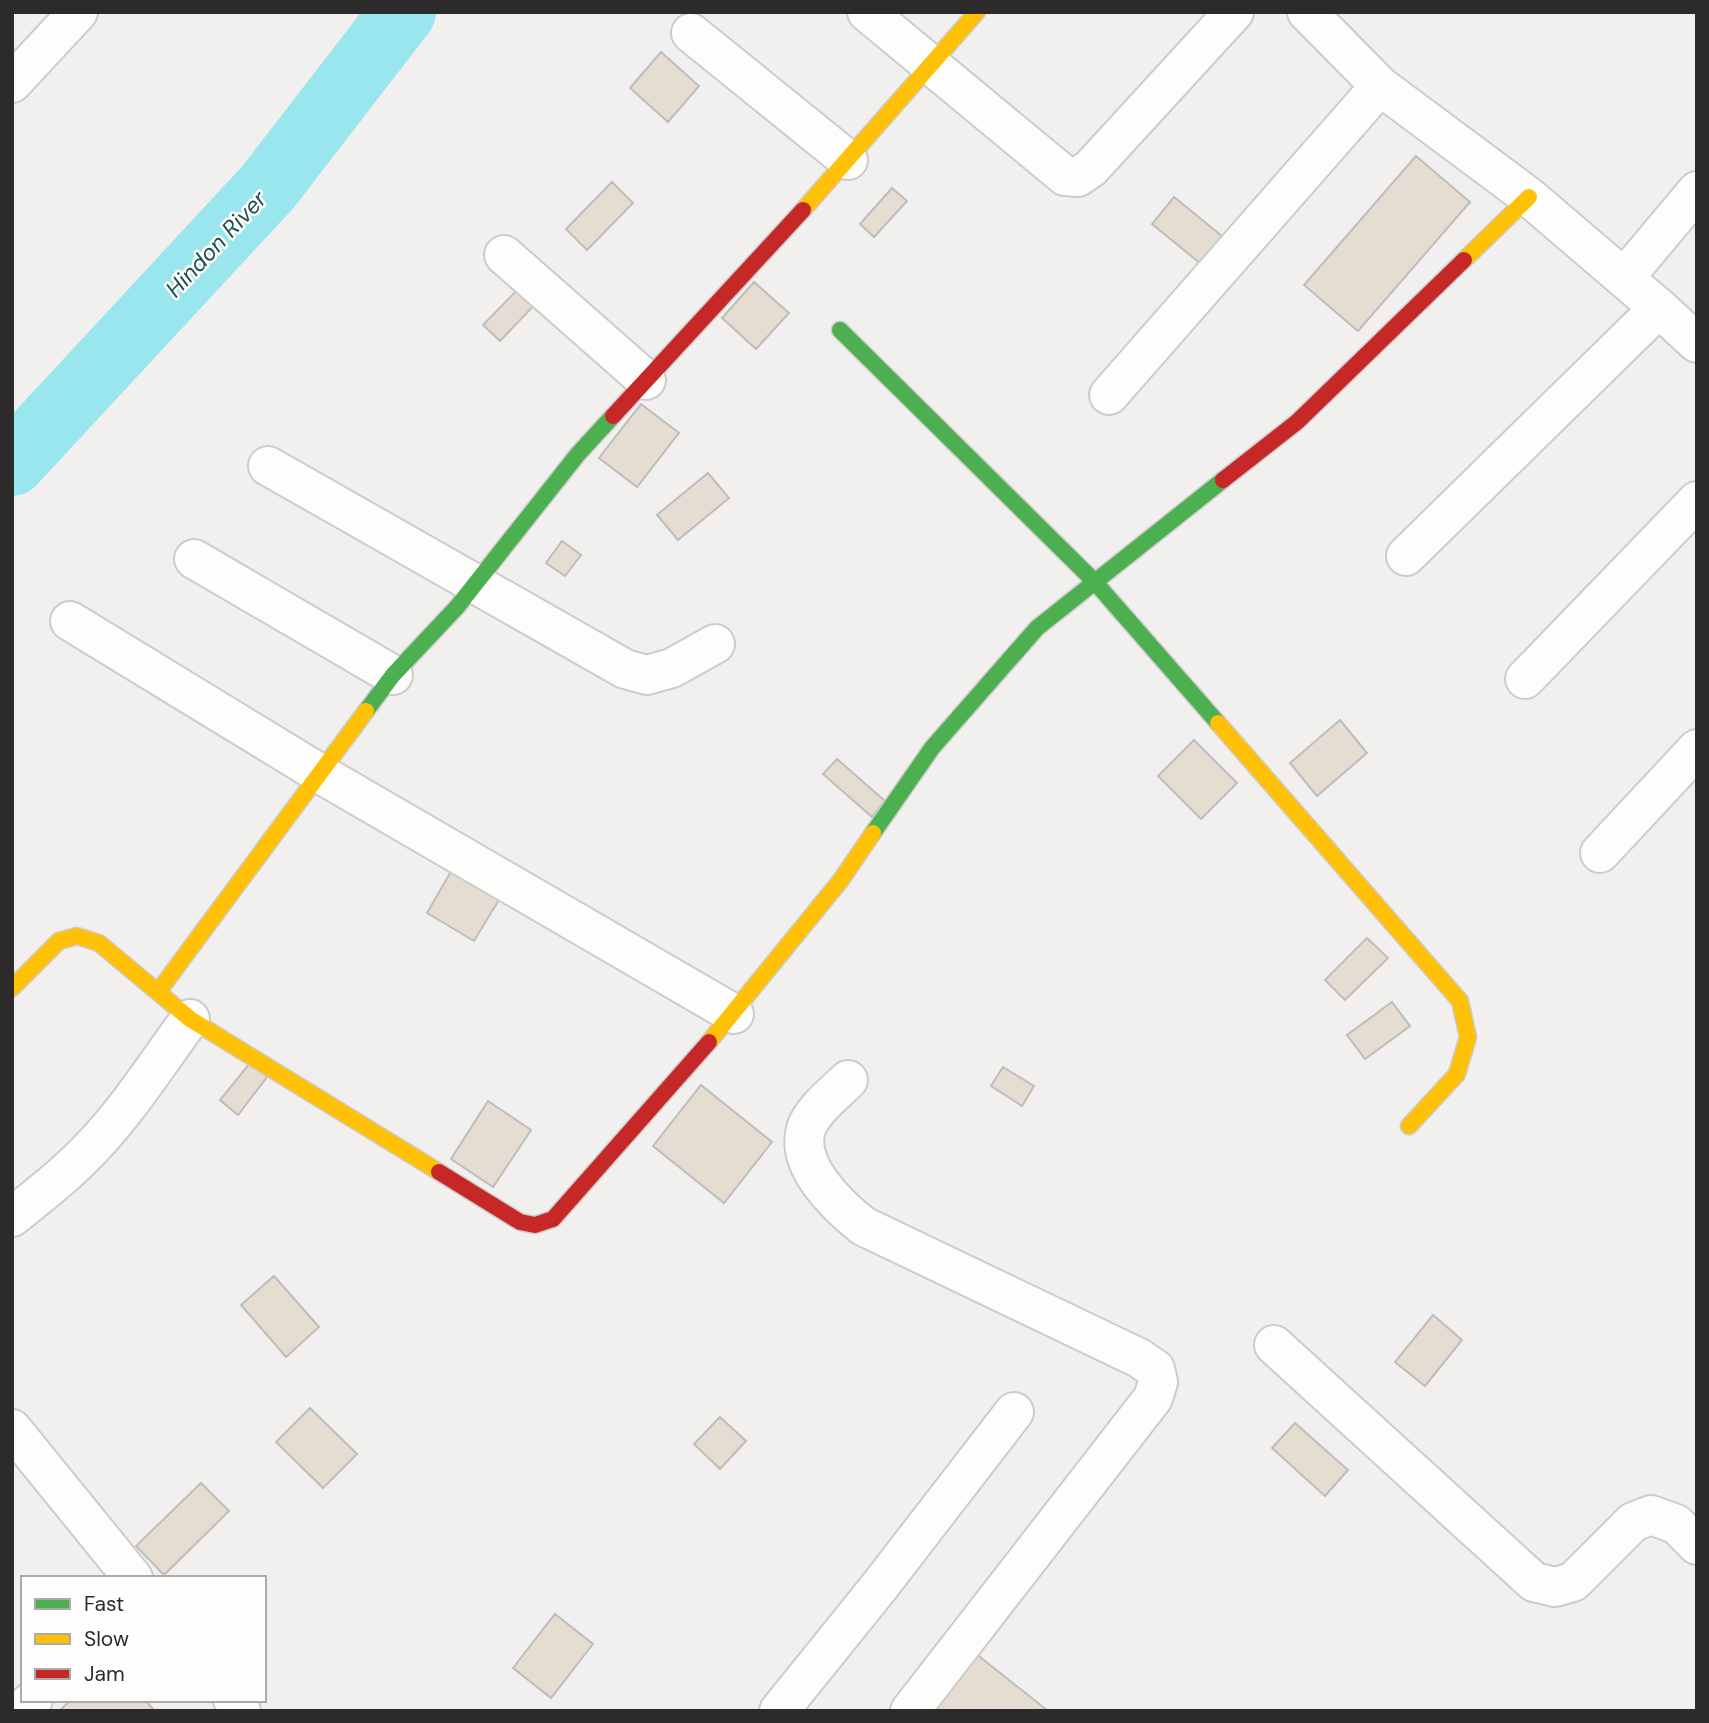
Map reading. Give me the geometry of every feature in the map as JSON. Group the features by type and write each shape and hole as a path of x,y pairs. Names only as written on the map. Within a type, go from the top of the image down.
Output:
{"street":[{"path":"12,83 78,12"},
{"path":"867,12 1065,176 1077,177 1091,168 1234,12"},
{"path":"158,992 393,675 457,607 578,454 848,160 977,12"},
{"path":"1307,12 1380,86 1529,197 1697,343"},
{"path":"691,33 848,160"},
{"path":"1109,395 1380,86"},
{"path":"1625,278 1697,191"},
{"path":"12,988 59,941 77,936 99,943 190,1019 520,1222 535,1225 553,1219 734,1014 841,880 932,748 1037,628 1297,422 1529,197"},
{"path":"504,255 646,380"},
{"path":"1406,556 1659,308"},
{"path":"840,330 1094,582 1460,1001 1468,1037 1457,1074 1409,1126"},
{"path":"268,466 625,669 647,675 672,668 715,643"},
{"path":"1525,679 1697,501"},
{"path":"194,559 393,675"},
{"path":"70,621 319,773 734,1014"},
{"path":"1600,853 1697,749"},
{"path":"12,1217 62,1178 93,1146 190,1019"},
{"path":"848,1080 814,1115 806,1129 805,1149 816,1178 838,1206 863,1226 1139,1358 1155,1369 1158,1382 1153,1398 910,1711"},
{"path":"1274,1345 1534,1582 1555,1587 1573,1582 1633,1522 1651,1515 1676,1524 1697,1545"},
{"path":"779,1711 1014,1412"},
{"path":"12,1429 131,1576"},
{"path":"12,1699 21,1711"}],"building":[{"path":"661,52 699,86 668,122 630,88"},
{"path":"1416,156 1470,202 1358,331 1304,285"},
{"path":"612,182 633,203 587,250 566,229"},
{"path":"892,188 907,201 874,237 860,224"},
{"path":"1174,197 1234,246 1212,273 1152,224"},
{"path":"526,281 542,297 500,341 483,325"},
{"path":"754,282 789,313 756,349 722,318"},
{"path":"641,404 679,433 637,487 599,458"},
{"path":"708,473 729,498 678,540 657,515"},
{"path":"562,541 581,555 565,576 546,563"},
{"path":"1340,720 1367,753 1317,796 1290,763"},
{"path":"1194,740 1237,783 1201,819 1158,776"},
{"path":"837,759 885,801 872,817 823,774"},
{"path":"460,856 508,885 474,941 427,913"},
{"path":"1367,938 1388,958 1345,1000 1325,980"},
{"path":"1392,1002 1410,1026 1365,1059 1347,1035"},
{"path":"250,1063 267,1077 238,1115 220,1100"},
{"path":"1003,1067 1034,1086 1022,1106 991,1086"},
{"path":"701,1085 772,1142 724,1203 653,1146"},
{"path":"488,1101 531,1130 493,1187 451,1159"},
{"path":"274,1276 319,1327 286,1357 241,1305"},
{"path":"1433,1315 1462,1340 1425,1386 1395,1362"},
{"path":"310,1408 357,1454 323,1488 276,1442"},
{"path":"720,1417 746,1441 720,1469 694,1444"},
{"path":"1295,1423 1348,1470 1325,1496 1272,1448"},
{"path":"201,1483 229,1511 164,1575 136,1546"},
{"path":"555,1614 593,1644 551,1698 513,1668"},
{"path":"975,1653 1048,1711 930,1711"},
{"path":"69,1702 147,1702 155,1711 59,1711"}],"waterway":[{"name":"Hindon River","path":"12,463 268,187 403,12"}],"traffic: fast":[{"path":"840,330 1094,581 1218,723"},
{"path":"366,711 393,675 457,607 578,454 613,416"},
{"path":"873,833 932,748 1037,628 1223,480"}],"traffic: slow":[{"path":"803,210 977,12"},
{"path":"1464,260 1529,197"},
{"path":"158,992 366,711"},
{"path":"1218,723 1460,1001 1468,1037 1457,1074 1409,1126"},
{"path":"709,1042 841,880 873,833"},
{"path":"12,988 59,941 77,936 99,943 190,1019 439,1172"}],"traffic: jam":[{"path":"613,416 803,210"},
{"path":"1223,480 1297,422 1464,260"},
{"path":"439,1172 520,1222 535,1225 553,1219 709,1042"}]}
